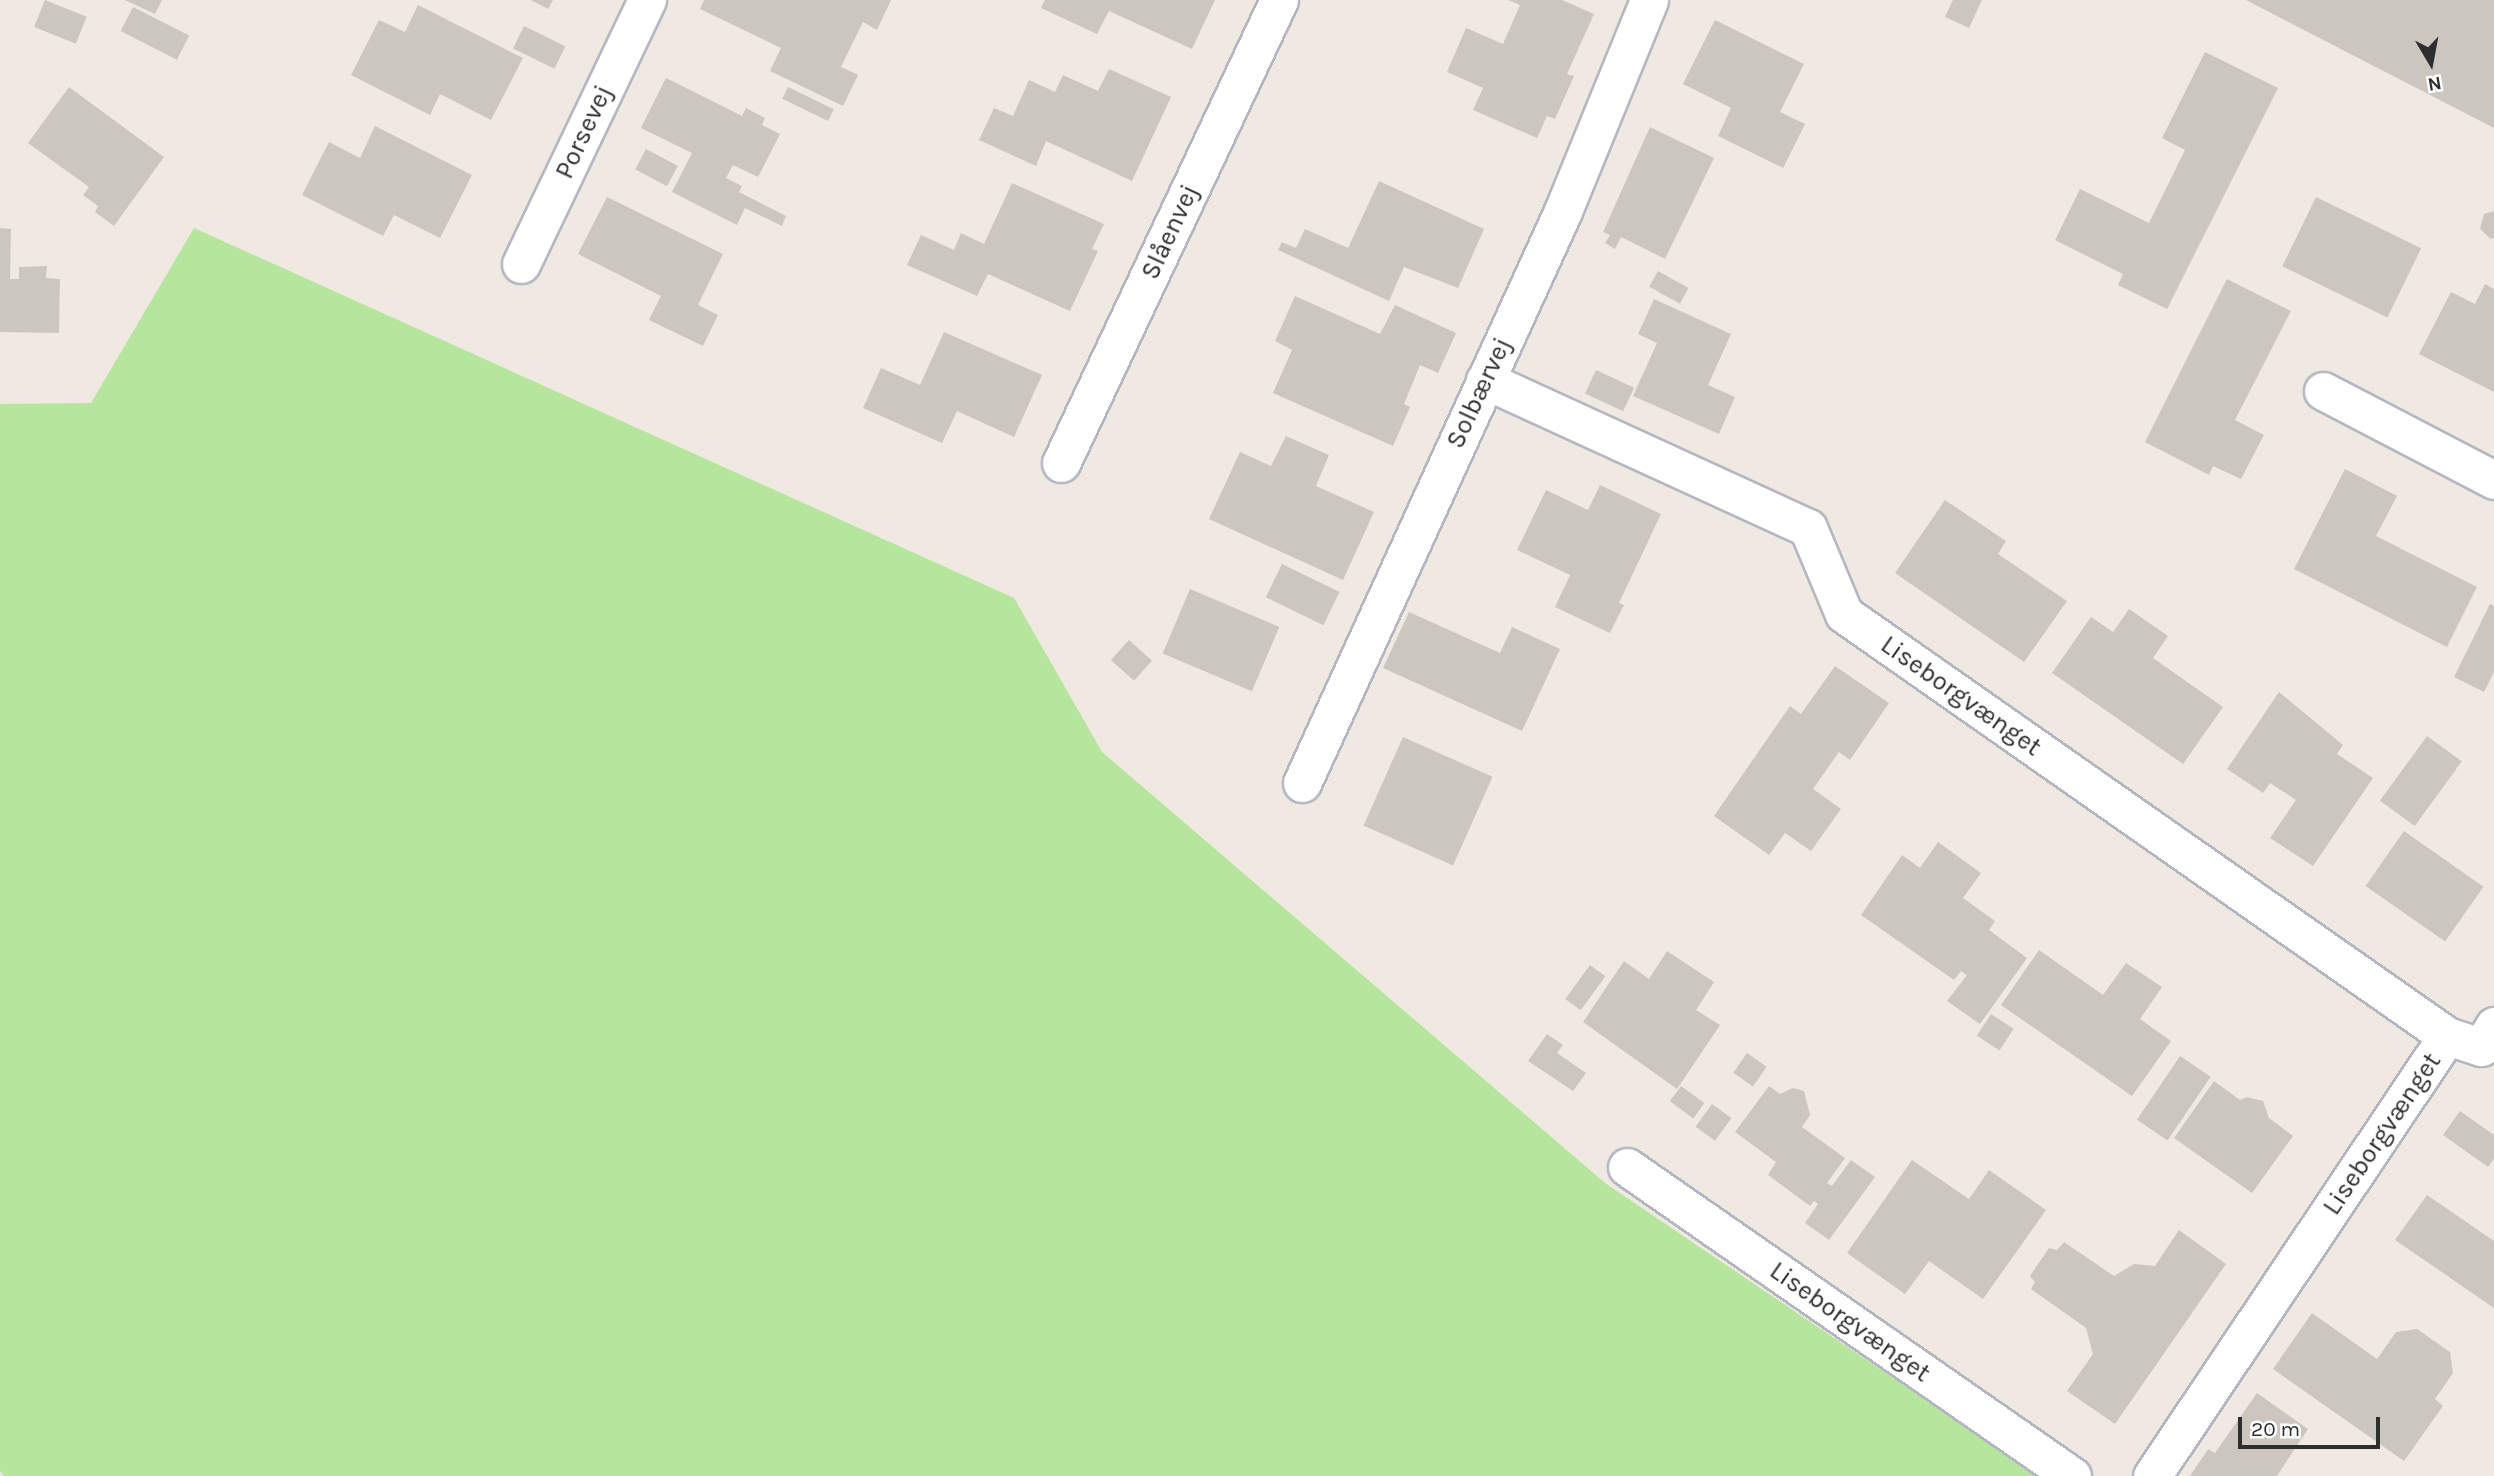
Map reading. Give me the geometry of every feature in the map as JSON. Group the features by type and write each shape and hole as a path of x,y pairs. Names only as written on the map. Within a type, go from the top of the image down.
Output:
{"street":[{"name":"Porsevej","path":"521,264 647,0"},
{"name":"Slåenvej","path":"1061,463 1279,0"},
{"name":"Solbærvej","path":"1302,783 1563,211 1649,0"},
{"name":"Liseborgvænget","path":"1485,380 1808,528 1844,614 2447,1036 2481,1047 2494,1026"},
{"path":"2323,391 2494,480"},
{"name":"Liseborgvænget","path":"2152,1476 2447,1036"},
{"name":"Liseborgvænget","path":"1627,1167 2072,1476"}],"green space":[{"path":"194,228 1014,598 1102,752 1605,1183 2038,1476 4,1476 0,1471 0,404 91,403"}],"building":[{"path":"45,0 87,17 76,44 34,27"},
{"path":"125,0 162,0 155,14"},
{"path":"531,0 553,0 548,9"},
{"path":"704,0 891,0 877,30 863,22 841,67 858,75 843,106 770,71 781,48 700,9"},
{"path":"1045,0 1215,0 1192,49 1109,11 1097,34 1041,8"},
{"path":"1508,0 1562,0 1594,14 1567,74 1574,76 1555,119 1547,116 1537,138 1473,110 1483,88 1447,72 1466,28 1503,44 1520,5"},
{"path":"1953,0 1982,0 1969,28 1945,17"},
{"path":"2246,0 2494,0 2494,128"},
{"path":"418,5 523,58 491,120 440,94 430,115 351,75 379,20 405,32"},
{"path":"133,7 189,36 177,60 121,31"},
{"path":"1715,20 1804,64 1780,112 1805,124 1783,168 1718,136 1731,108 1683,84"},
{"path":"524,26 565,46 554,69 513,48"},
{"path":"2205,52 2278,88 2167,309 2118,285 2123,274 2055,240 2080,189 2149,223 2185,150 2162,138"},
{"path":"1109,69 1171,97 1132,181 1046,141 1036,166 979,140 994,108 1013,116 1029,80 1055,92 1063,75 1098,91"},
{"path":"666,78 742,116 746,108 765,118 762,125 780,134 758,177 733,165 726,178 742,186 739,192 786,216 782,226 745,208 737,225 672,192 692,153 641,128"},
{"path":"69,87 164,157 114,226 95,212 98,206 83,195 89,187 28,143"},
{"path":"788,87 834,109 828,121 782,99"},
{"path":"375,126 472,175 440,238 394,215 383,236 302,195 329,142 360,158"},
{"path":"1650,127 1714,158 1665,259 1621,237 1615,249 1605,243 1610,235 1603,232"},
{"path":"646,149 678,166 667,186 635,169"},
{"path":"1379,181 1484,229 1458,288 1404,267 1389,301 1278,250 1282,242 1296,248 1305,229 1348,248"},
{"path":"1012,183 1104,224 1092,249 1098,251 1070,311 988,274 977,296 907,265 921,235 954,250 961,233 984,244"},
{"path":"607,197 723,254 698,305 718,315 703,346 649,320 661,296 578,254"},
{"path":"2316,197 2421,248 2387,317 2282,266"},
{"path":"2494,211 2494,238 2491,239 2480,229 2484,214"},
{"path":"0,228 11,229 10,279 19,279 19,267 47,266 46,278 60,279 59,333 0,332"},
{"path":"1658,271 1689,288 1680,304 1649,287"},
{"path":"2227,279 2291,311 2235,420 2264,435 2241,479 2213,466 2209,475 2145,442"},
{"path":"2485,284 2494,289 2494,392 2419,354 2451,292 2475,304"},
{"path":"1295,296 1380,334 1395,305 1456,333 1438,373 1420,365 1404,404 1410,407 1393,446 1273,393 1292,350 1275,341"},
{"path":"1654,299 1731,334 1708,385 1735,397 1719,434 1633,396 1657,343 1638,334"},
{"path":"944,332 1042,375 1014,437 957,411 942,443 863,408 881,368 920,385"},
{"path":"1596,370 1634,388 1623,411 1585,394"},
{"path":"1286,436 1329,455 1316,486 1374,512 1343,580 1209,519 1240,452 1271,466"},
{"path":"2345,469 2397,496 2376,536 2477,587 2447,647 2294,569"},
{"path":"1600,485 1661,514 1619,603 1624,605 1610,633 1555,607 1570,575 1517,550 1546,490 1588,510"},
{"path":"1945,500 2006,541 1998,554 2067,601 2024,662 1895,573"},
{"path":"1282,564 1340,592 1323,625 1266,597"},
{"path":"1190,589 1279,627 1252,691 1163,653"},
{"path":"2490,604 2494,606 2494,672 2484,692 2454,677"},
{"path":"2129,609 2168,636 2153,658 2223,707 2183,764 2052,673 2091,617 2113,632"},
{"path":"1409,612 1500,653 1512,627 1560,649 1522,731 1383,668"},
{"path":"1129,640 1152,661 1134,681 1111,660"},
{"path":"1835,666 1889,703 1850,760 1839,752 1813,789 1841,809 1811,851 1785,833 1769,855 1714,816 1790,706 1801,714"},
{"path":"2279,692 2343,745 2337,754 2373,778 2313,866 2270,838 2296,800 2270,783 2263,793 2227,769"},
{"path":"2427,736 2462,761 2415,826 2380,801"},
{"path":"1403,737 1493,777 1453,865 1364,826"},
{"path":"2404,831 2483,887 2445,942 2366,886"},
{"path":"1938,842 1981,873 1963,898 1995,921 1989,930 2027,958 1980,1024 1947,1001 1967,975 1961,971 1954,980 1861,915 1902,855 1920,868"},
{"path":"2039,950 2103,995 2126,963 2162,987 2140,1019 2171,1041 2132,1096 2001,1005"},
{"path":"1667,951 1714,982 1696,1010 1720,1025 1677,1089 1583,1022 1624,961 1649,979"},
{"path":"1590,965 1605,976 1581,1010 1565,999"},
{"path":"1991,1014 2014,1029 1999,1051 1977,1036"},
{"path":"1547,1034 1563,1045 1557,1053 1586,1073 1573,1091 1528,1061"},
{"path":"1747,1053 1767,1067 1753,1086 1733,1073"},
{"path":"2180,1056 2211,1077 2168,1141 2137,1120"},
{"path":"2214,1081 2240,1100 2247,1097 2263,1101 2269,1118 2293,1136 2252,1193 2174,1138"},
{"path":"1681,1086 1704,1103 1693,1118 1670,1101"},
{"path":"1769,1086 1780,1094 1793,1088 1804,1091 1810,1115 1802,1127 1845,1158 1827,1183 1832,1186 1851,1160 1875,1177 1829,1240 1805,1223 1818,1204 1814,1201 1810,1206 1768,1175 1776,1162 1735,1132"},
{"path":"1712,1104 1731,1118 1715,1141 1696,1127"},
{"path":"2460,1111 2494,1135 2494,1159 2488,1167 2443,1135"},
{"path":"1912,1160 1969,1199 1989,1170 2046,1210 1983,1299 1929,1261 1905,1294 1847,1253"},
{"path":"2427,1195 2494,1241 2494,1308 2395,1240"},
{"path":"2179,1230 2226,1264 2115,1424 2067,1391 2093,1354 2086,1328 2031,1289 2035,1282 2030,1276 2049,1248 2057,1250 2064,1242 2114,1276 2134,1264 2155,1266"},
{"path":"2312,1313 2377,1359 2396,1332 2417,1329 2450,1352 2453,1373 2435,1399 2443,1406 2404,1461 2273,1369"},
{"path":"2257,1393 2308,1429 2277,1476 2190,1476 2208,1449 2215,1453"}]}
